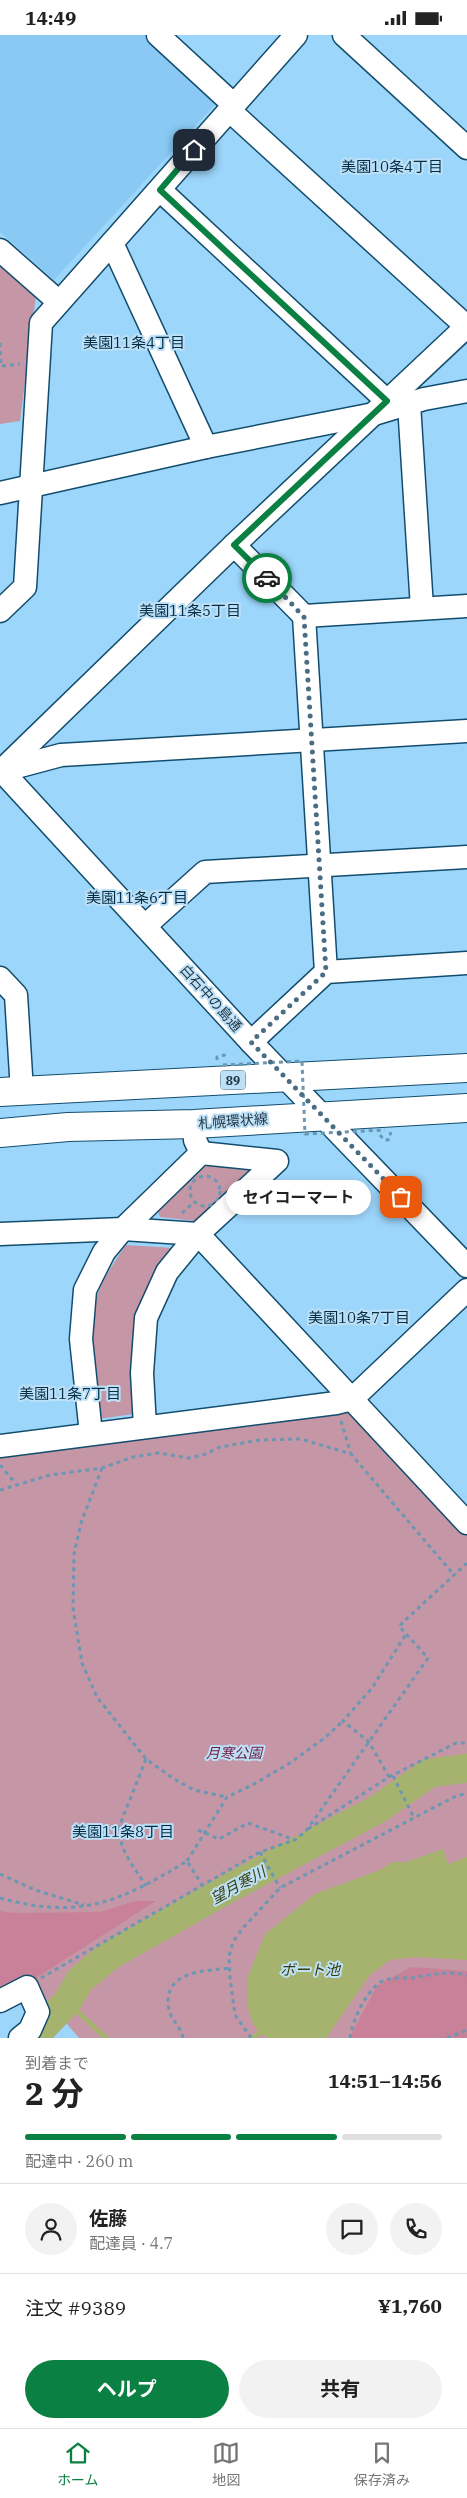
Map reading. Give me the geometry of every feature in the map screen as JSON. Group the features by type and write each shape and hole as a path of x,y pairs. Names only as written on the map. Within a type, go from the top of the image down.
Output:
{"main road":[{"name":"89","path":"11,1092 467,1068"},
{"name":"札幌環状線","path":"0,1133 68,1127 194,1124 321,1115 467,1108"}],"street":[{"path":"0,771 234,545 467,327 231,108 158,35"},
{"path":"0,611 25,587 41,323 296,35"},
{"path":"344,35 467,149"},
{"path":"160,190 381,407"},
{"path":"112,243 206,447"},
{"path":"0,250 60,302"},
{"path":"0,493 381,407 467,391"},
{"path":"409,403 422,608"},
{"path":"234,545 304,617 326,972"},
{"path":"304,617 467,606"},
{"path":"0,771 61,755 467,731"},
{"name":"白石中の島通","path":"0,771 251,1042 467,1266"},
{"path":"145,926 205,872 320,867 467,857"},
{"path":"251,1042 326,972 467,963"},
{"path":"0,978 16,995 11,1092"},
{"path":"194,1124 196,1140 202,1153"},
{"path":"91,1434 81,1339 85,1290 104,1253 123,1229 202,1153 277,1161 198,1234 167,1272 146,1318 142,1373 146,1427"},
{"path":"0,1235 123,1229 198,1234 344,1401 467,1523"},
{"path":"0,1446 344,1401 467,1290"},
{"path":"0,2001 26,1987 38,2012 30,2030 20,2038"}],"path":[{"path":"0,343 1,366 27,364"},
{"path":"223,1065 302,1061 305,1134 385,1130"},
{"path":"202,1176 216,1180 219,1184 220,1195 214,1203 204,1206 194,1202 190,1193 194,1180 202,1176"},
{"path":"180,1215 194,1202"},
{"path":"344,1401 351,1454 454,1575"},
{"path":"0,1490 50,1475 102,1468 133,1457 158,1453 189,1459 220,1447 260,1441 301,1439 351,1454"},
{"path":"0,1464 16,1484"},
{"path":"102,1468 83,1516 74,1554 72,1581 76,1634 82,1663 97,1697 146,1759 174,1779 194,1789 227,1797"},
{"path":"306,1831 428,1658 399,1626 467,1563"},
{"path":"0,1898 38,1907 101,1904 146,1886 187,1861 227,1797 290,1763 326,1737 372,1688 406,1634"},
{"path":"343,1721 369,1742 399,1787 414,1818"},
{"path":"26,1987 260,1852 295,1840 391,1777 456,1743 467,1743"},
{"path":"146,1759 119,1827 119,1837 123,1850 146,1886"},
{"path":"251,2038 235,2015 229,1956 233,1942 242,1929 280,1888 414,1818 467,1793"},
{"path":"198,1830 219,1839 248,1823 295,1840"},
{"path":"260,1852 280,1888"},
{"path":"187,1861 202,1885"},
{"path":"0,1874 35,1890 87,1906"},
{"path":"183,2038 181,2030 172,2019 169,2010 172,1988 187,1975 230,1968"},
{"path":"350,2038 364,2001 376,1985 388,1979 452,1972 467,1975"},
{"path":"447,2038 467,2031"}],"shaded area":[{"path":"0,35 146,35 218,101 54,280 0,232"},
{"path":"136,1901 156,1901 36,1978 0,1993 0,1911 13,1913 100,1912"},
{"path":"411,1967 467,1971 467,2038 349,2038 377,1986"}],"green space":[{"path":"0,255 37,287 20,421 0,424"},
{"path":"243,1164 251,1171 204,1222 160,1217 156,1206 199,1167"},
{"path":"126,1245 175,1248 148,1287 141,1413 98,1419 92,1347 92,1319 96,1299 103,1282"},
{"name":"月寒公園","path":"350,1408 467,1530 467,2038 79,2038 25,1975 0,1989 0,1455"}],"water":[{"name":"ボート池","path":"443,1849 448,1864 467,1857 467,1960 415,1957 390,1960 370,1975 326,2038 268,2038 259,2033 252,2022 247,2004 248,1976 265,1934 315,1894 382,1869 392,1862 406,1862"}],"waterway":[{"name":"望月寒川","path":"33,2038 67,2002 80,1980 109,1956 231,1887 376,1810 430,1773 467,1768"},
{"path":"67,2002 106,2038"},
{"path":"253,2038 259,2033"}],"way so far":[{"path":"267,578 304,617 326,972 251,1042 401,1197"}],"place":[{"name":"セイコーマート","path":"401,1197"}],"district":[{"name":"美園10条4丁目","path":"392,166"},
{"name":"美園11条4丁目","path":"134,342"},
{"name":"美園11条5丁目","path":"190,610"},
{"name":"美園11条6丁目","path":"137,897"},
{"name":"美園10条7丁目","path":"359,1317"},
{"name":"美園11条7丁目","path":"70,1393"},
{"name":"美園11条8丁目","path":"123,1831"}],"route":[{"path":"194,150 160,190 387,401 234,545 267,578"}]}
